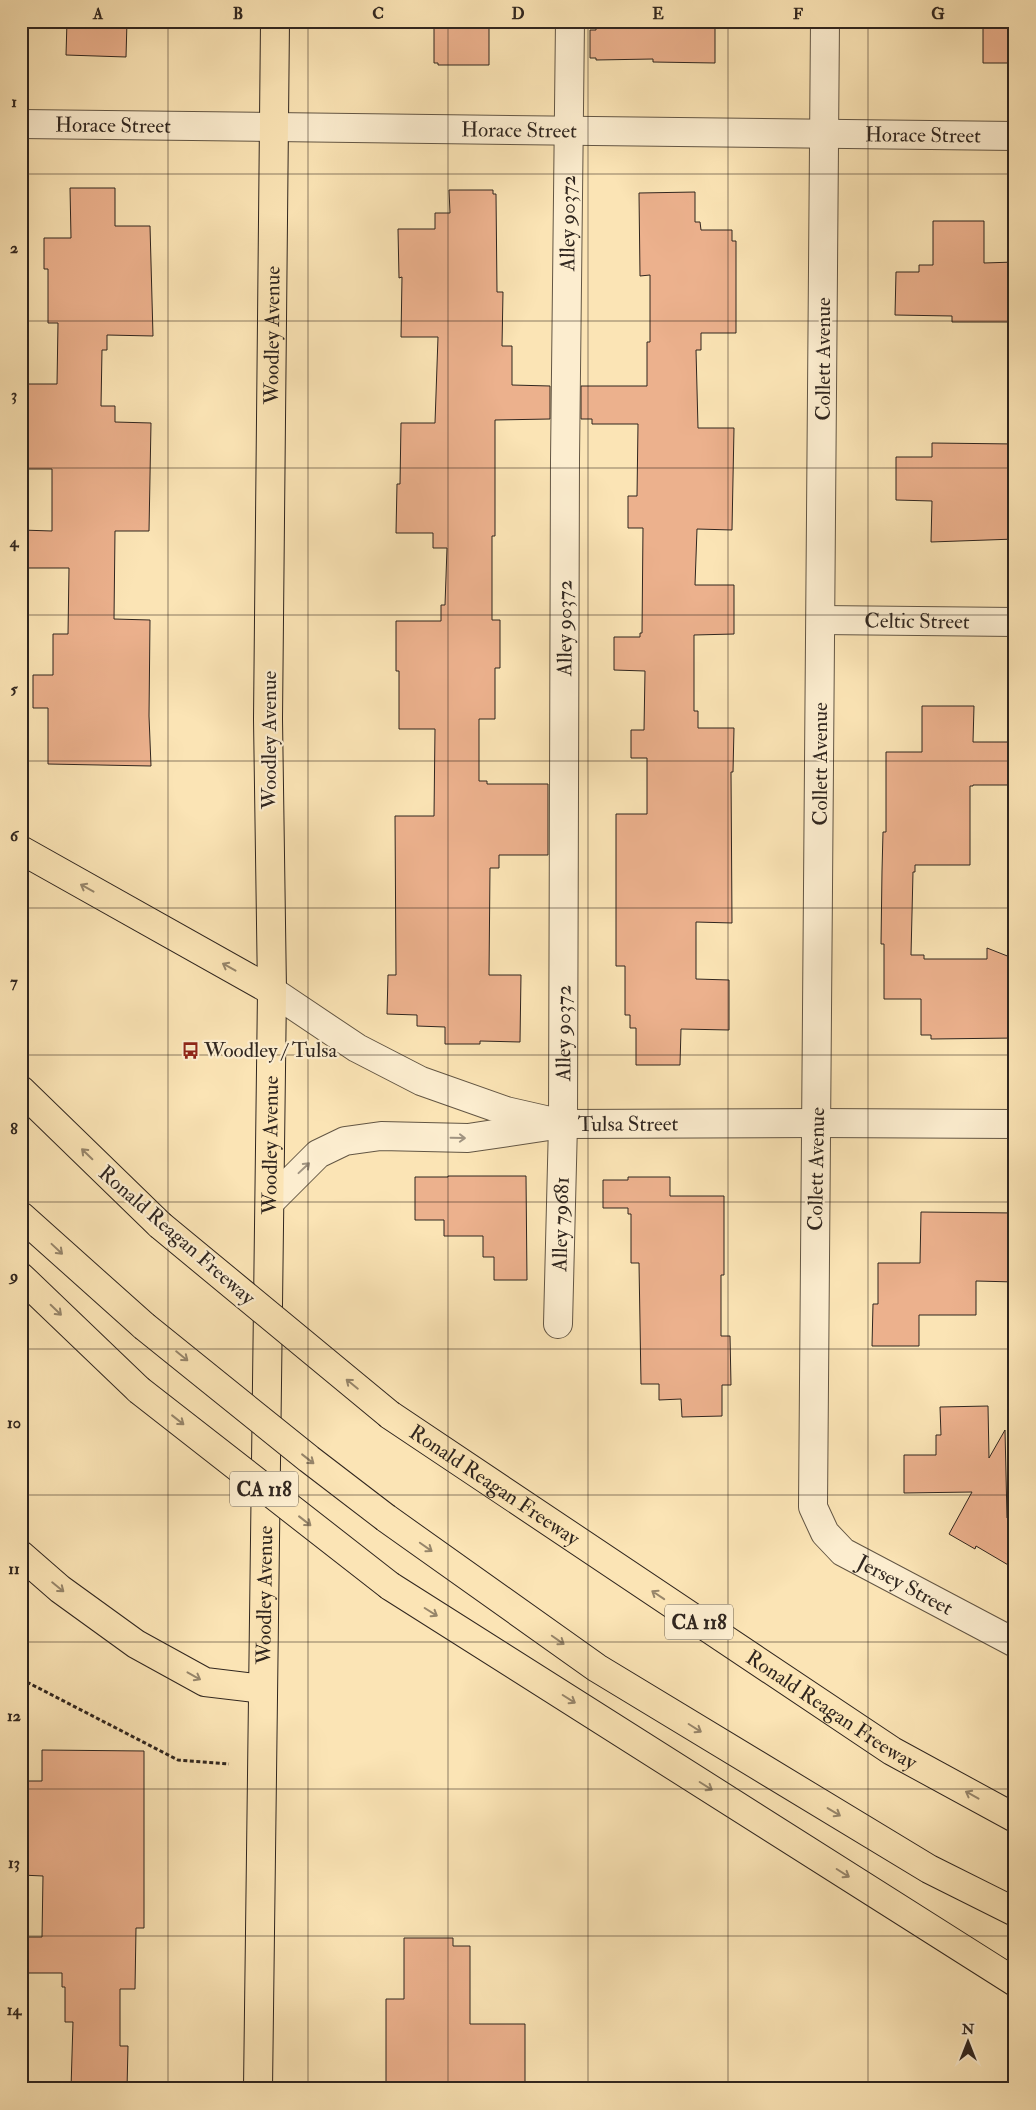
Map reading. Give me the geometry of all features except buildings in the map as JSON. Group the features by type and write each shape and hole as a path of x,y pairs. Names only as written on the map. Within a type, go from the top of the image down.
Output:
{"main road":[{"name":"Woodley Avenue","path":"258,2089 272,991 268,719 275,21"},
{"path":"21,850 272,991"},
{"name":"Ronald Reagan Freeway","path":"21,1090 160,1225 390,1415 892,1751 1015,1818"},
{"name":"CA 118","path":"21,1216 144,1326 309,1459 386,1518 597,1668 929,1869 1015,1912"},
{"name":"CA 118","path":"21,1277 139,1390 390,1586 1015,1982"},
{"path":"21,1555 60,1589 136,1644 205,1682 263,1689"}],"street":[{"name":"Alley 90372","path":"563,1124 565,460 570,21"},
{"name":"Collett Avenue","path":"813,1507 825,21"},
{"name":"Horace Street","path":"21,124 1015,136"},
{"name":"Celtic Street","path":"821,620 1015,622"},
{"name":"Tulsa Street","path":"272,991 357,1048 421,1082 506,1111 563,1124 1015,1124"},
{"path":"270,1202 318,1154 345,1141 381,1136 468,1138 563,1124"},
{"name":"Alley 79681","path":"558,1324 563,1124"},
{"name":"Jersey Street","path":"813,1507 825,1533 844,1552 1015,1643"}],"path":[{"path":"21,1679 178,1760 262,1766"}],"place":[{"name":"Woodley / Tulsa","path":"190,1050"}]}
